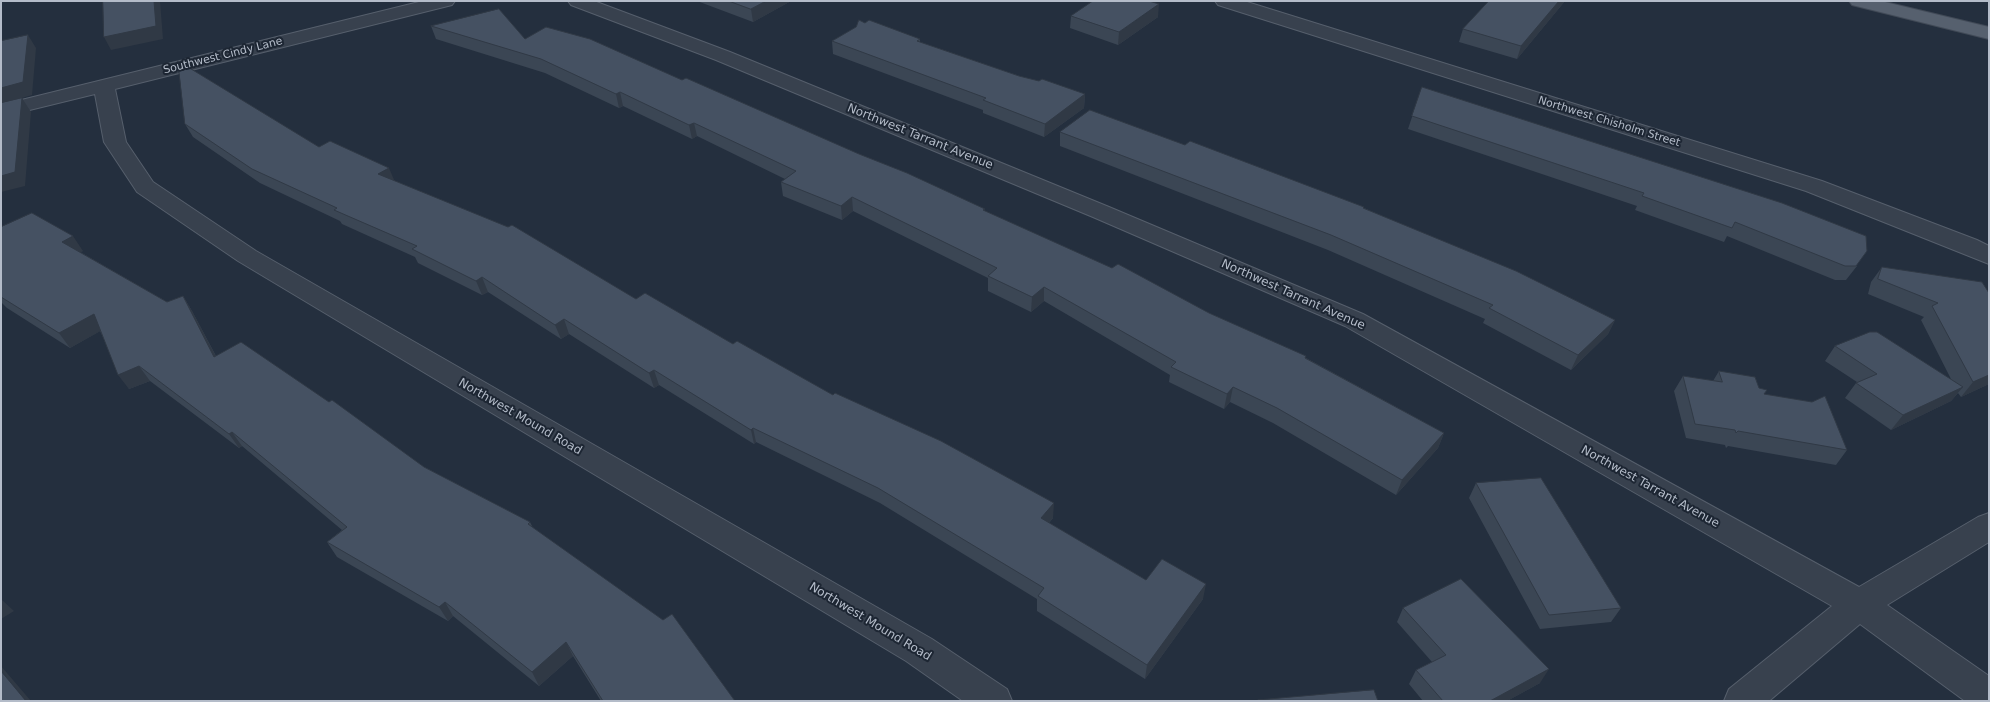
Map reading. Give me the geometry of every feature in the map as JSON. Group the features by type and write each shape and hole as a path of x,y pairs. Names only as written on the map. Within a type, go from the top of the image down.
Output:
{"main road":[{"path":"1858,1 1989,33"}],"street":[{"name":"Southwest Cindy Lane","path":"1,111 446,1"},
{"name":"Northwest Tarrant Avenue","path":"577,1 722,56 1092,208 1354,320 1859,604 1989,697"},
{"name":"Northwest Chisholm Street","path":"1224,1 1814,186 1968,245 1989,256"},
{"name":"Northwest Mound Road","path":"104,85 115,142 145,187 153,193 247,256 919,650 994,701"},
{"path":"1742,701 1859,604 1989,526"}],"building":[{"path":"103,1 154,1 156,26 104,37"},
{"path":"729,1 766,1 751,9"},
{"path":"1093,1 1149,1 1159,4 1119,32 1071,16"},
{"path":"1489,1 1559,1 1521,46 1463,29"},
{"path":"499,9 525,39 546,27 590,39 682,80 686,78 859,154 907,173 985,209 983,210 1112,268 1118,264 1209,313 1306,356 1305,358 1444,433 1402,480 1277,408 1233,387 1227,394 1171,367 1176,362 1044,287 1032,297 988,276 997,268 852,197 841,206 781,182 796,171 694,123 689,125 620,92 616,94 541,59 431,26"},
{"path":"859,20 865,23 869,20 920,39 917,41 1019,76 1039,81 1042,79 1085,94 1045,124 983,100 986,98 832,41 856,27"},
{"path":"28,35 23,82 1,88 1,41"},
{"path":"178,61 319,147 330,141 389,168 378,174 508,227 512,225 636,299 645,293 733,344 737,341 833,395 835,393 941,441 1054,503 1041,518 1146,580 1162,559 1206,584 1147,665 1038,596 1044,588 878,488 753,428 751,430 654,370 649,373 564,319 555,325 482,277 476,281 412,249 417,246 334,210 337,208 252,169 185,124"},
{"path":"1422,87 1782,203 1866,236 1867,251 1856,266 1845,266 1735,222 1732,228 1642,196 1644,193 1412,116"},
{"path":"22,98 15,172 1,176 1,103"},
{"path":"1090,110 1185,145 1190,141 1364,207 1516,271 1615,320 1578,355 1489,308 1493,305 1331,235 1060,132"},
{"path":"32,213 73,236 62,242 167,302 183,296 214,357 241,342 329,402 332,400 424,467 530,522 528,524 663,620 672,614 735,701 603,701 566,642 532,672 445,602 439,607 327,542 347,527 232,432 229,434 139,366 118,375 94,314 59,333 1,297 1,227"},
{"path":"1882,267 1982,282 1989,293 1989,375 1973,382 1932,306 1938,303 1878,279"},
{"path":"1870,332 1877,332 1963,387 1903,415 1856,383 1877,374 1835,346"},
{"path":"1719,371 1755,377 1759,388 1767,390 1764,394 1812,402 1825,396 1847,450 1738,431 1736,433 1735,430 1695,424 1683,376 1722,382"},
{"path":"1541,478 1621,608 1549,615 1476,483"},
{"path":"1461,579 1549,669 1490,701 1443,701 1416,670 1446,655 1403,608"},
{"path":"1,671 26,701 1,701"},
{"path":"1374,690 1378,701 1258,700"}]}
